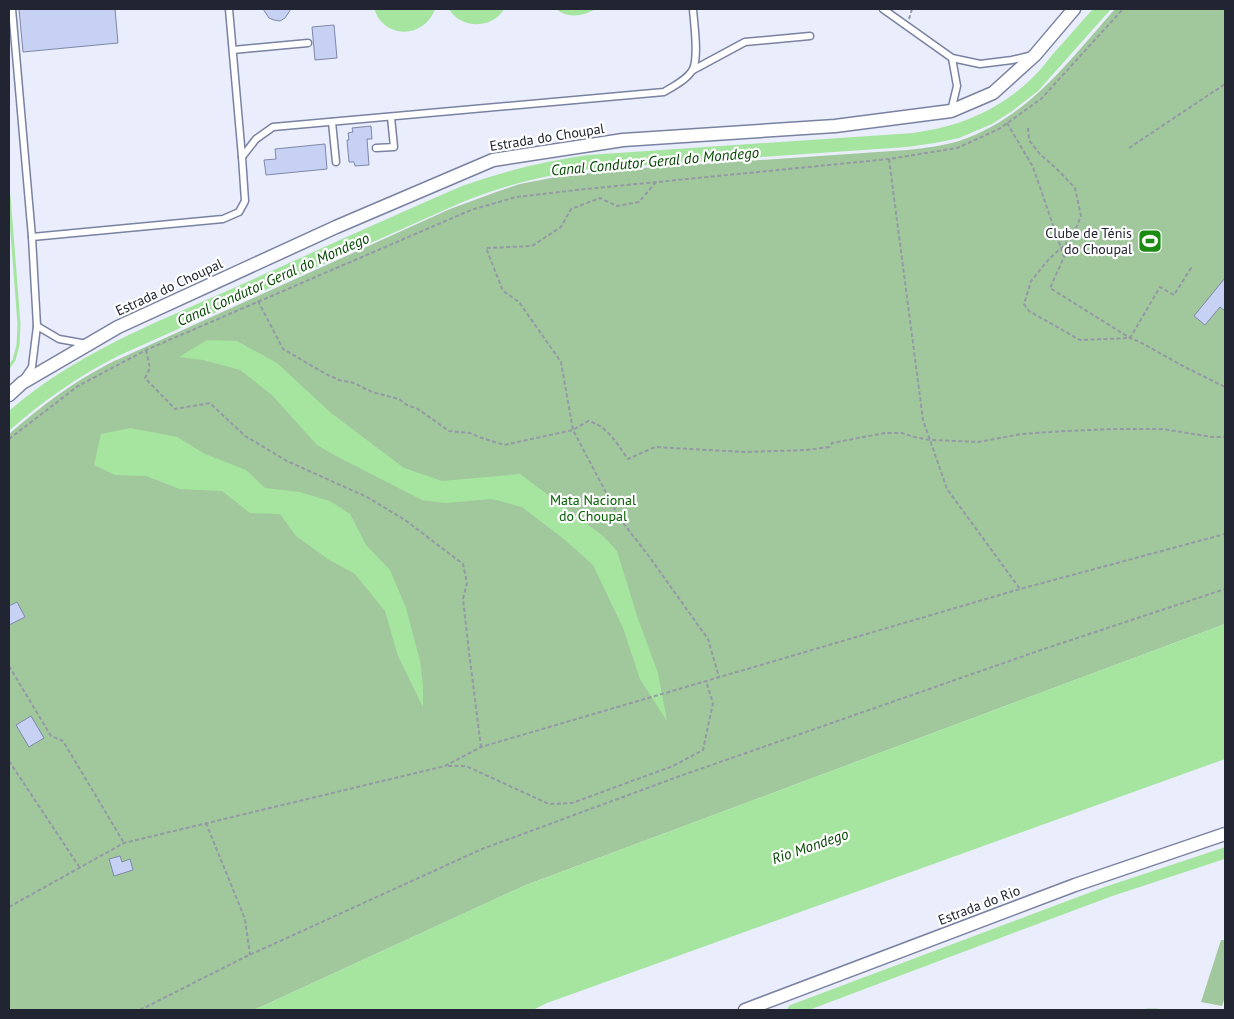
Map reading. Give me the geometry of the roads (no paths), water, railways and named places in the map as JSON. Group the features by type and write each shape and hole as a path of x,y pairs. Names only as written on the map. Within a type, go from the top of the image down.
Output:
{"street":[{"name":"Estrada do Choupal","path":"9,395 22,383 118,327 336,227 493,160 623,140 835,126 951,111 993,93 1035,55 1074,9"},
{"name":"Estrada do Rio","path":"745,1010 1075,885 1225,834"}],"lane":[{"path":"12,9 32,237 37,326 32,367 22,383"},
{"path":"32,237 223,219 239,212 246,201 229,9"},
{"path":"693,9 696,55 693,70"},
{"path":"883,9 952,58 980,64 1035,55"},
{"path":"242,157 256,139 273,128 664,92 684,79 693,70 745,42 810,36"},
{"path":"233,50 308,43"},
{"path":"951,111 957,86 952,58"},
{"path":"376,148 394,147 391,117"},
{"path":"332,122 336,162"},
{"path":"37,326 58,339 87,344"}],"water":[{"path":"374,9 435,9 425,24 411,31 402,32 387,26 379,19"},
{"path":"449,9 504,9 497,17 490,21 470,24 458,19"},
{"path":"556,9 596,9 586,13 571,15"},
{"name":"Canal Condutor Geral do Mondego","path":"1093,9 1111,9 1038,91 992,124 959,138 907,147 591,169 556,174 507,187 458,204 118,356 88,372 61,390 9,431 9,411 59,373 86,357 141,329 462,186 525,167 588,155 913,133 945,127 975,116 1016,92 1038,72"},
{"path":"207,340 237,341 277,363 331,413 404,468 442,481 520,474 603,536 617,551 637,616 658,673 667,721 640,679 623,628 593,565 565,540 522,507 492,499 445,503 422,500 336,456 317,445 272,395 240,370 203,360 179,357"},
{"path":"130,428 177,437 205,454 246,470 265,488 299,492 330,501 350,514 366,545 390,570 406,608 420,661 423,707 398,656 385,611 355,574 328,559 296,536 280,514 250,513 222,491 180,489 146,476 115,475 94,465 101,434"},
{"name":"Rio Mondego","path":"1225,624 1225,759 547,1003 533,1010 254,1010 526,885"}],"waterway":[{"path":"9,195 19,324 18,345 14,360 9,367"},
{"path":"793,1010 1107,892 1225,853"},
{"path":"1147,1010 1157,1010"}],"place":[{"name":"Clube de Ténis do Choupal","path":"1150,241"}],"park label":[{"name":"Mata Nacional do Choupal","path":"593,508"}]}
